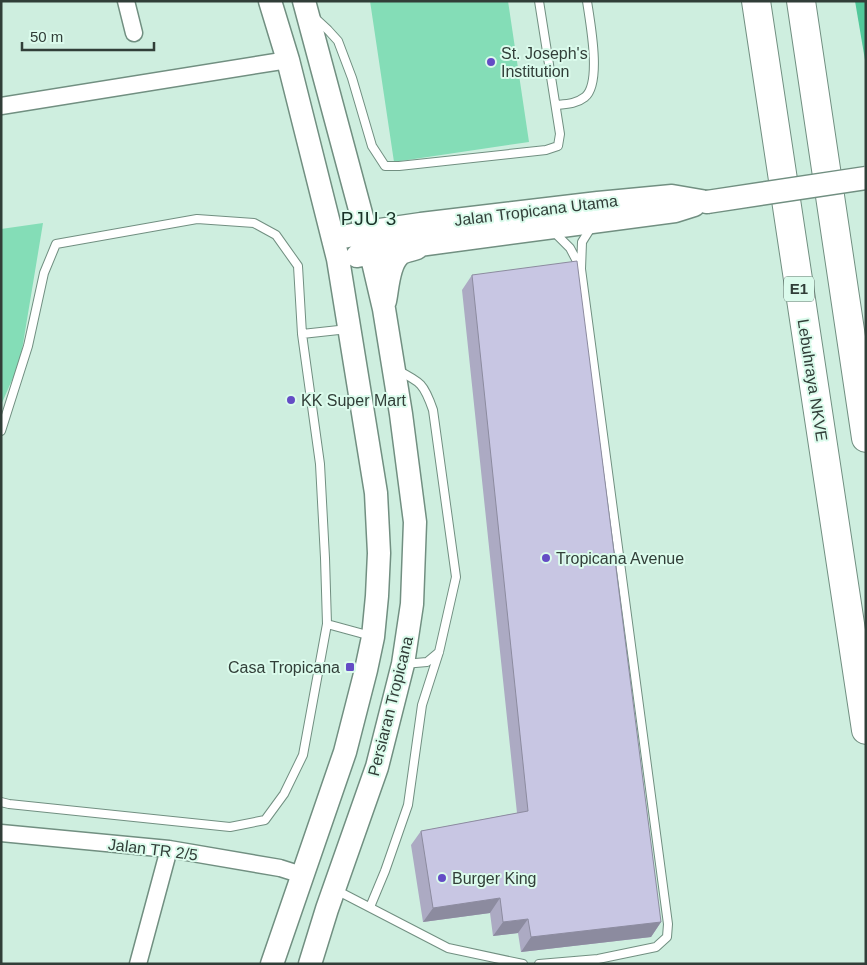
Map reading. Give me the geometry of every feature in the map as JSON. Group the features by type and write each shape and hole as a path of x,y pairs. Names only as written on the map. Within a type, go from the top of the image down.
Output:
{"highway":[{"name":"Lebuhraya NKVE","path":"756,1 866,730"},
{"path":"801,1 866,438"},
{"path":"840,268 866,298"}],"main road":[{"name":"Persiaran Tropicana","path":"270,1 288,60 336,249 376,492 379,553 373,637 345,752 272,964"},
{"name":"Persiaran Tropicana","path":"305,6 384,309 415,522 412,604 403,664 377,766 310,964"},
{"name":"Jalan Tropicana Utama","path":"368,242 596,212 675,210 707,202 866,178"},
{"name":"Jalan Tropicana Utama","path":"368,242 428,244 549,228 596,212"},
{"path":"336,249 368,242"},
{"path":"384,309 391,269 399,254 428,244"},
{"path":"302,875 334,889"}],"street":[{"path":"126,1 134,33"},
{"path":"1,106 288,60"},
{"name":"Jalan TR 2/5","path":"1,833 168,849 280,868 302,875"},
{"path":"138,964 168,849"}],"lane":[{"path":"305,6 338,41 352,78 372,146 385,166 399,166 546,150 558,146 560,134 539,1"},
{"path":"556,105 574,104 587,96 595,77 592,33 587,1"},
{"path":"539,964 598,959 656,947 667,937 668,930 581,269 582,242 596,212"},
{"path":"1,431 28,346 44,273 56,244 197,219 254,222 276,235 298,266 302,334 320,464 326,558 327,624 303,755 284,794 265,820 230,827 1,802"},
{"path":"549,228 560,236 570,248 581,269"},
{"path":"302,334 349,329"},
{"path":"370,907 408,805 422,706 439,652 456,577 432,410 426,390 416,379 394,368"},
{"path":"327,624 373,637"},
{"path":"403,664 427,662 439,652"},
{"path":"334,889 448,948 522,964"}],"green space":[{"path":"370,1 508,1 529,142 394,162"},
{"path":"855,1 866,1 866,66"},
{"path":"43,223 20,362 1,405 1,229"}],"building":[{"name":"Tropicana Avenue","path":"577,261 661,922 531,937 528,919 503,922 500,898 433,908 421,831 528,811 472,275"}],"place":[{"name":"St. Joseph's Institution","path":"491,62"},
{"name":"KK Super Mart","path":"291,400"},
{"name":"Tropicana Avenue","path":"546,558"},
{"name":"Casa Tropicana","path":"350,667"},
{"name":"Burger King","path":"442,878"}],"district":[{"name":"PJU 3","path":"369,218"}]}
